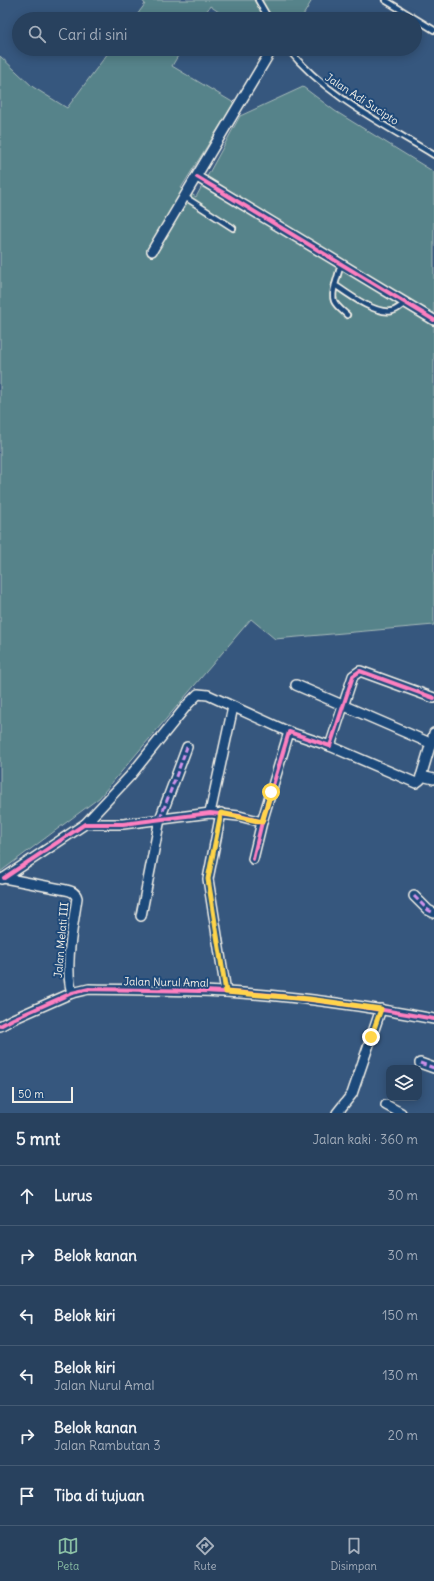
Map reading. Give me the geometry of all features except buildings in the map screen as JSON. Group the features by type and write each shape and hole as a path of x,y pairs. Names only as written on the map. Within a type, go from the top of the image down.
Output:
{"street":[{"path":"152,251 268,56"},
{"path":"197,177 434,320"},
{"path":"330,746 353,676 360,671 434,698"},
{"path":"296,685 430,743"},
{"path":"2,879 85,824 130,776 196,696 201,694 208,695 289,732 330,746 413,782 418,781 421,776 434,733"},
{"path":"210,812 233,707"},
{"path":"253,859 262,822 289,732"},
{"path":"141,916 160,819 187,747"},
{"path":"421,776 434,779"},
{"path":"85,824 123,824 210,812 262,822"},
{"path":"221,813 208,879 226,992"},
{"name":"Jalan Melati III","path":"2,879 66,890 76,895 77,898 70,954 69,982 72,993"},
{"path":"414,896 421,904 434,913"},
{"name":"Jalan Nurul Amal","path":"0,1026 72,993 89,990 226,992 309,999 434,1018"},
{"path":"337,1113 352,1094 381,1009"},
{"path":"420,1063 434,1068"},
{"path":"386,1105 401,1113"}],"lane":[{"path":"258,0 265,12"},
{"path":"386,0 405,12"},
{"path":"422,22 434,30"},
{"name":"Jalan Adi Sucipto","path":"294,56 300,64 327,87 353,106 434,155"},
{"path":"185,197 233,228"},
{"path":"341,264 332,294 333,301 347,315"},
{"path":"335,285 357,300 381,310 391,312 406,302"}],"green space":[{"path":"142,0 312,0 305,12 219,12 210,6 206,12 139,12 145,4"},
{"path":"0,56 33,87 67,108 106,56 178,56 172,66 234,103 181,188 196,197 240,116 303,87 335,111 434,172 434,625 275,639 251,619 99,798 0,872"}],"marked path":[{"path":"160,819 187,747"},
{"path":"414,896 428,910 434,913"},
{"path":"420,1063 434,1068"}],"cycle path":[{"path":"197,177 434,320"},
{"path":"253,859 262,822 289,732 330,746 353,676 360,671 434,698"},
{"path":"4,878 85,824 123,824 210,813 239,816 262,822"},
{"path":"0,1026 72,993 89,989 226,992 278,996 330,1002 434,1019"}],"route":[{"path":"271,792 262,822 221,813 208,879 226,992 309,999 381,1009 371,1037"}]}
